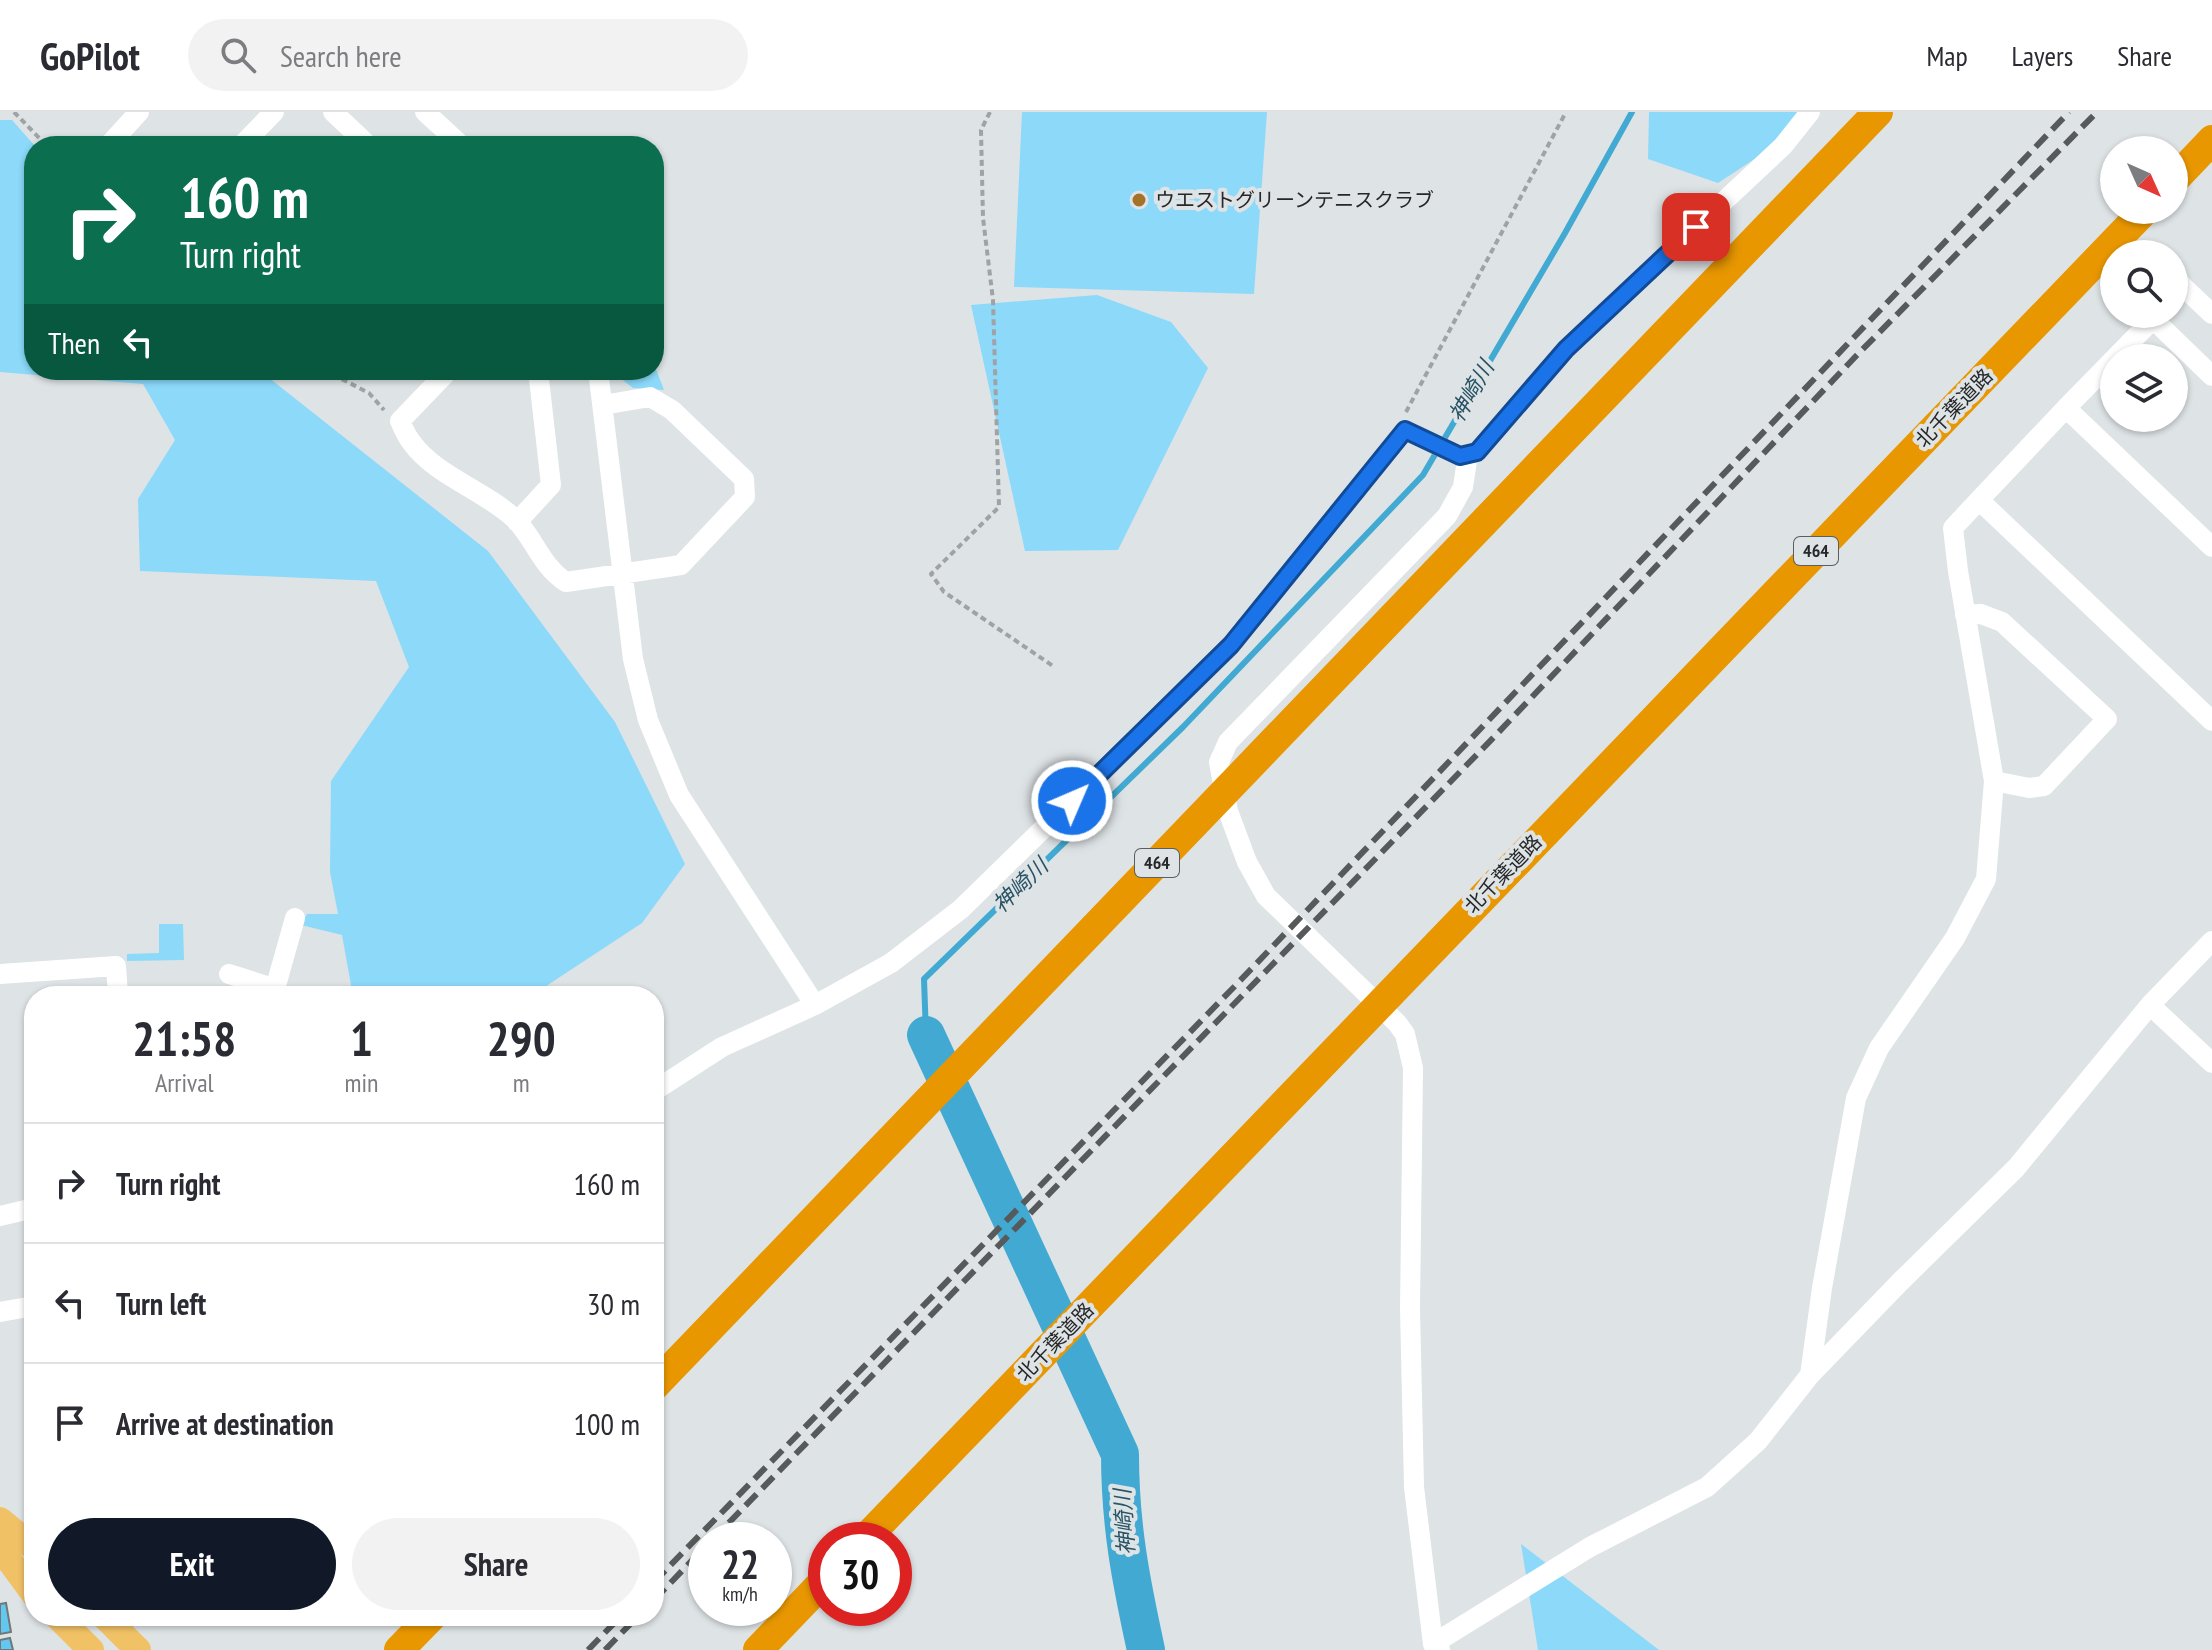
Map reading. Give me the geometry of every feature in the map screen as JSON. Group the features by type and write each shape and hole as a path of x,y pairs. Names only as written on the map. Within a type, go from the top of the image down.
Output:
{"highway":[{"name":"464","path":"664,1376 1878,112"},
{"path":"2188,165 2212,140"},
{"name":"北千葉道路","path":"882,1522 2131,224"},
{"path":"758,1650 808,1598"},
{"path":"399,1650 422,1626"}],"main road":[{"path":"0,1520 24,1540"},
{"path":"0,1548 24,1580"},
{"path":"67,1626 91,1650"},
{"path":"114,1626 138,1650"}],"street":[{"path":"117,136 139,112"},
{"path":"251,136 274,112"},
{"path":"333,112 358,136"},
{"path":"425,112 451,136"},
{"path":"664,1085 722,1047 815,1005 891,963 961,909 1231,645 1405,430 1460,454 1477,452 1566,349 1783,146 1810,112"},
{"path":"2188,291 2212,314"},
{"path":"2128,344 2153,319 2179,344"},
{"path":"2188,353 2212,376"},
{"path":"1810,1375 1822,1288 1856,1098 1879,1048 1955,938 1986,879 1994,781 1953,528 2100,373"},
{"path":"439,380 400,421 412,443 432,463 479,491 517,522 552,573 566,582 681,565 745,497 744,479 672,410 650,397 603,405"},
{"path":"517,522 551,485 539,380"},
{"path":"599,380 633,659 648,720 679,795 815,1005"},
{"path":"2066,408 2212,547"},
{"path":"1460,454 1463,487 1447,516 1228,742 1219,762 1228,811 1255,880 1266,896 1397,1023 1409,1048 1413,1068 1410,1309 1414,1487 1437,1647 1590,1547 1707,1487 1758,1441 1810,1375 2016,1168 2150,1005 2212,941"},
{"path":"1979,500 2212,721"},
{"path":"1965,615 1981,614 2002,622 2107,719 2044,786 2029,788 1994,781"},
{"path":"276,986 295,918"},
{"path":"0,974 116,966 117,986"},
{"path":"229,974 259,986"},
{"path":"2150,1005 2211,1062"},
{"path":"0,1216 24,1210"},
{"path":"0,1312 24,1308"}],"path":[{"path":"14,112 37,136"},
{"path":"990,112 981,130 983,218 993,300 999,507 931,574 944,592 1053,666"},
{"path":"1405,430 1403,417 1566,112"},
{"path":"344,380 369,393 391,417 400,421"}],"shaded area":[{"name":"ウエストグリーンテニスクラブ","path":"1022,112 1267,112 1254,294 1014,287"},
{"path":"1649,112 1799,112 1779,143 1718,183 1648,159"},
{"path":"0,120 12,120 26,136 24,374 0,372"},
{"path":"1097,295 1171,322 1208,368 1118,550 1025,551 971,305"},
{"path":"95,380 272,380 488,551 615,722 685,864 642,923 546,986 351,986 342,935 301,925 307,914 338,914 330,872 331,781 409,667 376,581 140,571 138,499 175,440 143,384"},
{"path":"623,380 660,380 664,390 633,388"},
{"path":"159,924 183,924 184,960 127,961 127,954 159,953"},
{"path":"1521,1544 1659,1650 1538,1650"}],"building":[{"path":"6,1603 11,1632 0,1634 0,1604"},
{"path":"10,1638 13,1650 0,1650 0,1640"}],"waterway":[{"name":"神崎川","path":"926,1035 924,979 1183,727 1423,475 1632,112"},
{"name":"神崎川","path":"926,1035 1120,1454 1127,1553 1146,1650"}],"railway":[{"path":"664,1572 1234,987 2069,112"},
{"path":"730,1522 1494,737 1857,355 2097,112"},
{"path":"664,1590 688,1565"},
{"path":"588,1650 611,1626"},
{"path":"605,1650 628,1626"}],"place":[{"name":"ウエストグリーンテニスクラブ","path":"1139,200"}],"route":[{"path":"1072,801 1231,645 1349,501 1395,439 1405,430 1460,456 1477,452 1566,349 1696,227"}]}
